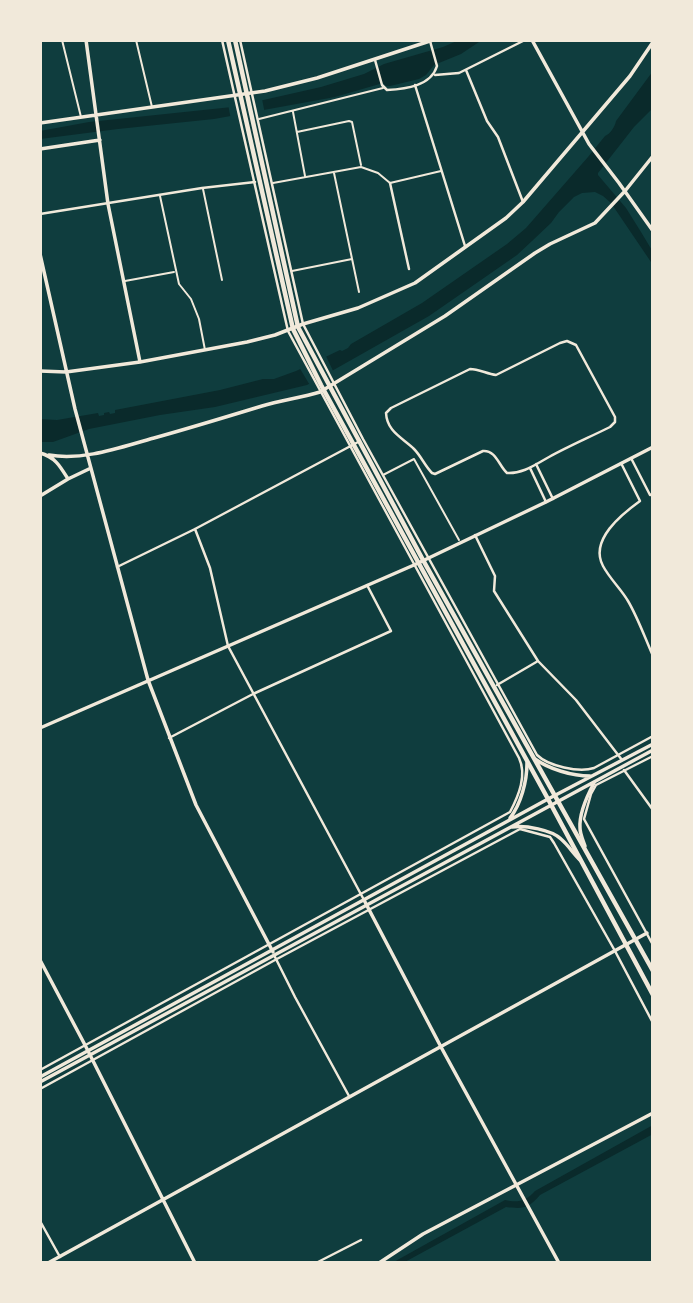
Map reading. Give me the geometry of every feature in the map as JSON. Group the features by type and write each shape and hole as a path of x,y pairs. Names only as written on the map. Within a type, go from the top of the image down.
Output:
{"main road":[{"path":"228,40 250,118 295,328 530,759 554,796 653,971"},
{"path":"234,40 243,95"},
{"path":"530,759 551,805 653,995"}],"street":[{"path":"86,40 108,204 140,362"},
{"path":"40,1070 510,812 516,802 523,776 524,767 421,561 295,328 250,118 222,40"},
{"path":"240,40 243,95"},
{"path":"434,75 459,73 525,40"},
{"path":"532,40 582,133 653,231"},
{"path":"40,123 243,95 317,78 431,41 437,66 434,75 427,81 387,90 383,86 375,60"},
{"path":"40,371 66,372 140,362 247,342 358,309 415,283 506,218 523,202 630,76 653,42"},
{"path":"466,70 487,121 498,137 523,202"},
{"path":"415,85 466,247"},
{"path":"40,149 100,139"},
{"path":"40,453 59,457 87,455 187,429 278,401 306,396 444,316 550,244 595,223 653,156"},
{"path":"40,214 202,188 263,182"},
{"path":"263,182 291,272 295,328"},
{"path":"390,183 409,269"},
{"path":"40,254 84,444 148,680 169,738 196,805 349,1096"},
{"path":"571,342 576,345 615,417 615,422 530,468 507,473 488,450 432,473 413,448 392,429 386,414 391,408 470,369 496,375 560,343 571,342"},
{"path":"356,443 383,475 421,561 497,684 537,755 544,762 586,771 653,736"},
{"path":"117,567 195,529 356,443"},
{"path":"40,728 421,561 553,499 653,447"},
{"path":"49,455 56,460 68,479"},
{"path":"631,458 650,495 653,494"},
{"path":"621,463 640,501 614,522 601,546 600,556 602,565 628,601 653,656"},
{"path":"536,464 553,499"},
{"path":"40,496 91,468"},
{"path":"530,468 546,502"},
{"path":"195,529 210,568 228,646 559,1263"},
{"path":"475,535 495,576 495,591 538,661 576,700 622,760"},
{"path":"169,738 253,694 391,631 367,585"},
{"path":"497,684 538,661"},
{"path":"40,1089 509,820 653,744"},
{"path":"653,750 596,785 584,820 653,945"},
{"path":"365,902 595,782 653,756"},
{"path":"509,820 516,810 530,759 580,776 592,776"},
{"path":"623,769 653,810"},
{"path":"589,857 580,830 581,817 587,795 595,782"},
{"path":"507,828 520,825 559,836 582,863"},
{"path":"40,1077 274,955 369,910 520,829 550,837 653,1023"},
{"path":"48,1263 653,930"},
{"path":"40,960 195,1263"},
{"path":"40,1082 89,1053"},
{"path":"379,1263 423,1234 653,1114"},
{"path":"40,1221 60,1256"},
{"path":"316,1263 361,1240"}],"lane":[{"path":"62,40 81,118"},
{"path":"138,40 152,107"},
{"path":"250,118 293,111 383,86"},
{"path":"293,111 306,177"},
{"path":"297,132 352,122 361,167"},
{"path":"263,182 361,167 379,173 390,183 442,171"},
{"path":"334,171 359,292"},
{"path":"202,188 222,280"},
{"path":"159,195 179,284 191,299 199,319 205,350"},
{"path":"291,272 352,258"},
{"path":"124,281 176,271"},
{"path":"383,475 414,459 460,542"}],"water":[{"path":"459,40 482,40 461,54 434,65 419,79 390,86 383,83 335,97 214,119 40,139 40,131 89,122 232,107 321,87"},
{"path":"653,71 653,108 634,127 598,175 626,208 641,232 653,252 653,265 611,203 595,192 582,193 574,197 517,255 429,316 307,385 215,407 89,429 53,442 40,442 40,419 57,420 98,413 99,416 115,413 115,410 263,379 274,379 348,348 422,303 526,228 609,134"},
{"path":"653,1125 653,1134 540,1195 532,1203 521,1208 506,1207 403,1263 392,1263 505,1200 525,1199"}],"pier":[{"path":"262,99 265,114 231,120 228,104"},
{"path":"325,354 335,375 311,387 299,367"}]}
